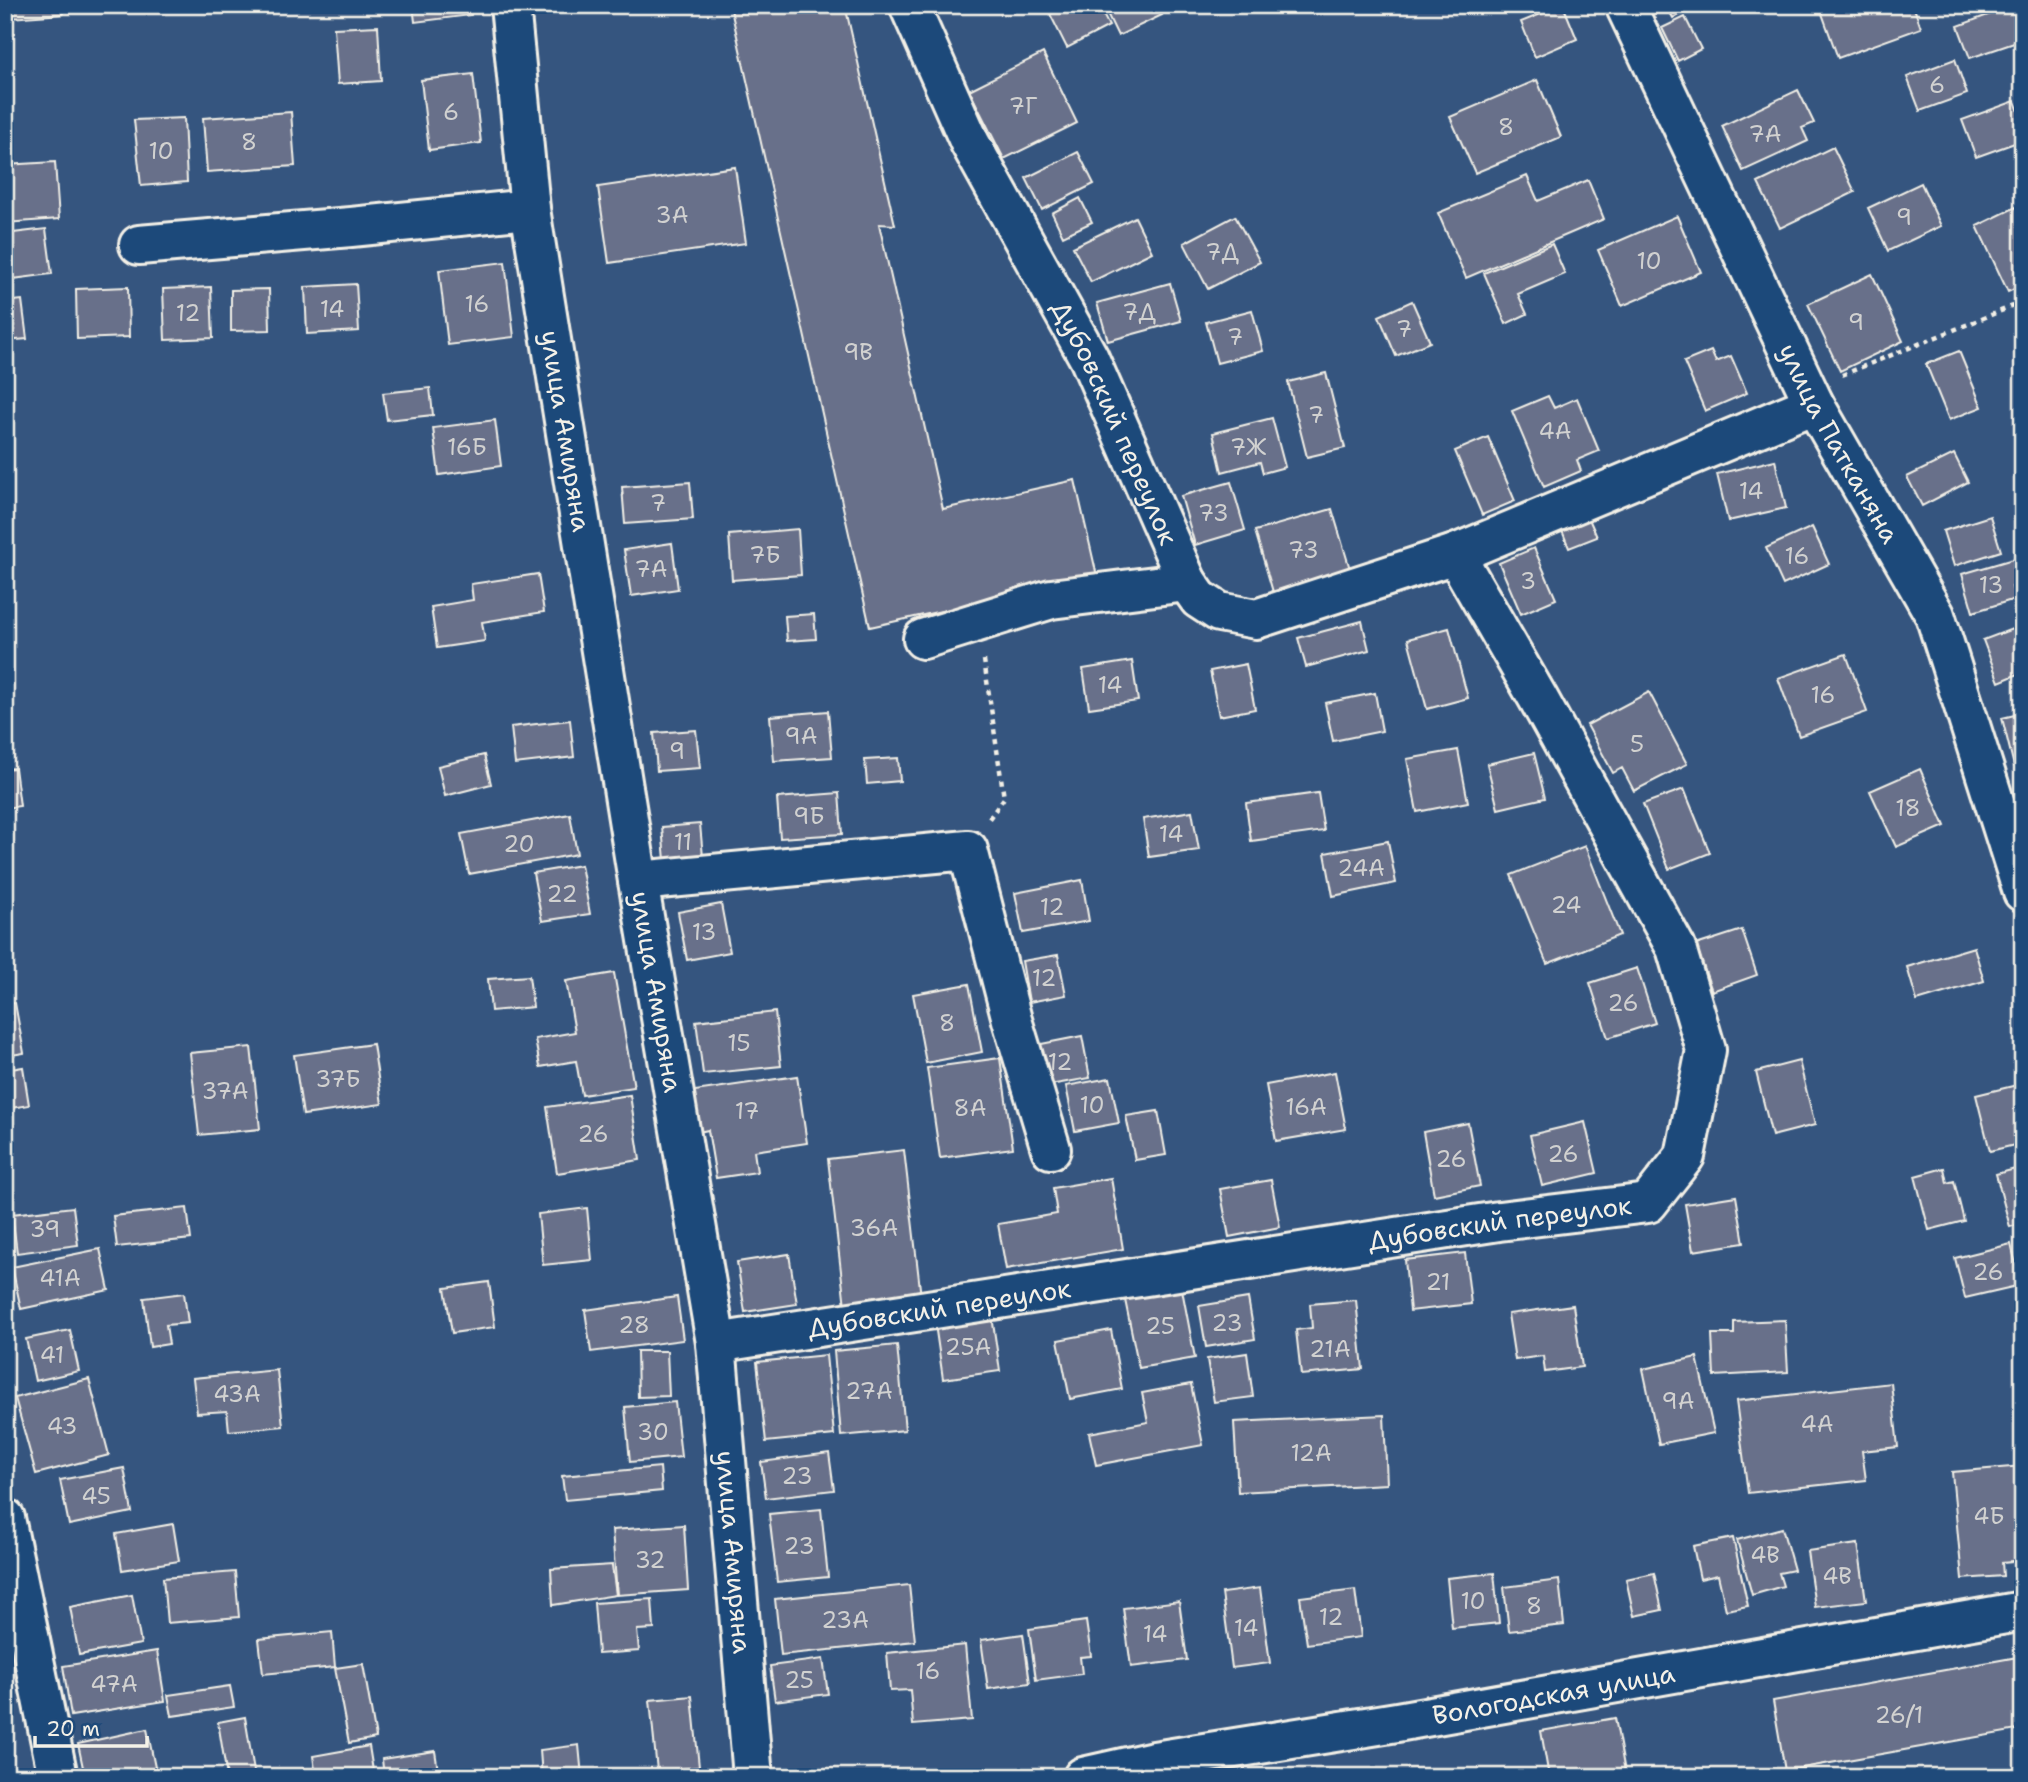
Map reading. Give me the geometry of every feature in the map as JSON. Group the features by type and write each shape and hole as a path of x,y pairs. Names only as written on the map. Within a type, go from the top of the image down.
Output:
{"street":[{"name":"улица Амиряна","path":"510,5 530,209 638,881 716,1343 753,1777"},
{"name":"Дубовский переулок","path":"909,5 970,143 1089,358 1187,582 1199,598 1219,612 1256,619 1455,554 1811,396"},
{"name":"улица Патканяна","path":"1625,5 1811,396 1935,615 2023,892"},
{"path":"139,245 351,228 530,209"},
{"name":"Дубовский переулок","path":"716,1343 1499,1222 1648,1203 1685,1156 1706,1050 1676,948 1455,554"},
{"path":"923,639 1051,599 1187,582"},
{"path":"638,881 968,850 1012,1020 1051,1149"},
{"path":"5,1518 58,1777"},
{"name":"Вологодская улица","path":"1083,1777 1147,1769 2023,1611"}],"path":[{"path":"1811,396 2023,302"},
{"path":"968,850 1004,798 979,621"}],"building":[{"path":"9,5 62,5 63,14 10,18"},
{"path":"413,5 470,5 471,15 415,22"},
{"path":"730,5 845,5 895,225 879,224 943,509 1075,480 1097,576 870,627"},
{"path":"1068,5 1098,5 1109,26 1067,48 1050,14"},
{"path":"1103,5 1157,5 1162,15 1118,36"},
{"path":"1563,5 1577,39 1535,57 1521,22"},
{"path":"1666,5 1699,5 1673,18"},
{"path":"1819,5 1913,5 1921,28 1838,58"},
{"path":"2015,5 2023,25 2023,40 1970,58 1958,26"},
{"path":"1685,17 1701,49 1678,61 1662,28"},
{"path":"378,26 381,81 338,84 334,28"},
{"path":"1043,53 1077,123 1004,159 969,90"},
{"path":"1955,59 1967,94 1920,111 1907,77"},
{"path":"473,74 481,143 429,150 421,80"},
{"path":"1537,80 1561,137 1475,173 1450,117"},
{"path":"1798,90 1814,123 1802,128 1808,141 1743,171 1722,126"},
{"path":"2015,101 2023,123 2023,140 1976,157 1962,120"},
{"path":"291,112 295,166 207,172 203,118"},
{"path":"184,118 187,182 141,186 134,120"},
{"path":"1833,147 1855,192 1780,228 1758,183"},
{"path":"1078,152 1094,184 1042,210 1026,178"},
{"path":"55,162 59,219 5,223 5,165"},
{"path":"735,167 746,243 609,263 598,187"},
{"path":"1527,176 1538,201 1588,180 1604,219 1466,278 1438,213"},
{"path":"1921,183 1941,226 1888,251 1868,208"},
{"path":"1080,198 1092,222 1063,236 1052,213"},
{"path":"2016,207 2023,221 2023,285 2008,292 1977,226"},
{"path":"1235,216 1260,262 1208,289 1184,243"},
{"path":"1677,216 1701,272 1622,306 1598,250"},
{"path":"1135,217 1152,252 1091,282 1073,247"},
{"path":"46,229 52,274 5,280 5,234"},
{"path":"1552,244 1565,274 1518,294 1527,314 1506,324 1484,273"},
{"path":"505,262 514,337 448,345 439,270"},
{"path":"1872,274 1903,341 1840,371 1808,304"},
{"path":"1170,283 1181,321 1108,341 1097,303"},
{"path":"356,284 359,331 307,334 305,287"},
{"path":"128,287 129,337 77,339 76,289"},
{"path":"211,287 213,338 165,340 163,289"},
{"path":"269,289 270,330 231,331 231,290"},
{"path":"22,300 27,339 5,341 5,302"},
{"path":"1412,301 1430,342 1396,356 1379,316"},
{"path":"1252,310 1263,351 1217,363 1206,322"},
{"path":"1711,351 1716,362 1731,356 1747,393 1705,411 1684,362"},
{"path":"1959,351 1982,407 1949,420 1926,364"},
{"path":"1326,373 1345,448 1307,457 1288,382"},
{"path":"430,388 433,415 387,420 383,393"},
{"path":"1548,396 1554,408 1577,398 1599,451 1577,460 1581,471 1544,487 1512,411"},
{"path":"1272,418 1285,467 1263,473 1260,462 1222,472 1213,433"},
{"path":"495,420 501,466 439,475 433,428"},
{"path":"1488,437 1515,501 1482,515 1455,451"},
{"path":"1954,454 1968,482 1922,506 1907,477"},
{"path":"1775,460 1786,508 1728,521 1717,474"},
{"path":"690,482 693,519 625,524 622,487"},
{"path":"1231,482 1245,530 1195,545 1181,496"},
{"path":"1583,505 1597,537 1569,548 1556,516"},
{"path":"1332,509 1350,569 1273,592 1255,531"},
{"path":"1990,516 2001,551 1954,566 1943,531"},
{"path":"1812,527 1829,564 1783,585 1766,548"},
{"path":"798,529 801,575 732,580 729,535"},
{"path":"672,543 678,589 631,596 624,550"},
{"path":"1534,548 1556,599 1521,614 1499,563"},
{"path":"2023,556 2023,583 2012,587 2015,599 1973,612 1962,574"},
{"path":"538,574 544,612 482,622 485,641 437,648 431,607 473,600 471,584"},
{"path":"814,614 816,639 787,641 785,616"},
{"path":"1362,621 1369,650 1306,667 1298,638"},
{"path":"2023,625 2023,672 1999,682 1983,640"},
{"path":"1449,628 1468,698 1427,709 1408,639"},
{"path":"1846,654 1867,712 1799,736 1778,678"},
{"path":"1132,661 1138,701 1089,708 1083,669"},
{"path":"1246,664 1255,709 1219,716 1210,671"},
{"path":"1649,692 1687,764 1634,791 1622,768 1613,773 1587,725"},
{"path":"1375,693 1382,731 1333,741 1325,703"},
{"path":"828,711 832,757 774,761 770,716"},
{"path":"2023,713 2023,764 2014,766 2002,718"},
{"path":"570,720 574,757 515,764 511,727"},
{"path":"696,730 700,768 657,771 654,733"},
{"path":"1458,750 1468,802 1417,812 1407,759"},
{"path":"1534,753 1545,798 1498,809 1487,764"},
{"path":"484,755 491,784 445,796 438,766"},
{"path":"898,758 900,781 867,784 865,760"},
{"path":"15,768 20,806 5,808 5,769"},
{"path":"1920,769 1945,826 1896,847 1870,791"},
{"path":"1684,789 1710,853 1669,869 1643,804"},
{"path":"839,793 842,834 780,838 777,798"},
{"path":"1318,793 1324,831 1251,841 1246,803"},
{"path":"1192,811 1199,850 1149,857 1143,819"},
{"path":"570,814 577,854 469,874 461,834"},
{"path":"700,824 703,857 665,860 662,827"},
{"path":"1388,841 1396,883 1333,896 1325,853"},
{"path":"1585,846 1620,935 1547,964 1511,875"},
{"path":"581,865 590,914 542,921 533,873"},
{"path":"1082,880 1089,921 1023,933 1015,893"},
{"path":"721,904 730,952 687,960 678,912"},
{"path":"1742,930 1757,975 1712,991 1696,945"},
{"path":"1974,947 1984,981 1917,1001 1907,967"},
{"path":"1058,955 1066,995 1029,1002 1022,961"},
{"path":"1637,968 1655,1023 1608,1038 1590,983"},
{"path":"614,973 634,1087 582,1095 576,1061 540,1067 535,1039 575,1032 566,981"},
{"path":"529,976 533,1007 491,1011 488,979"},
{"path":"969,984 982,1052 926,1063 913,994"},
{"path":"15,1003 24,1053 5,1056 5,1004"},
{"path":"775,1012 781,1066 703,1074 696,1021"},
{"path":"1082,1036 1090,1078 1038,1087 1031,1046"},
{"path":"373,1044 382,1104 303,1115 294,1055"},
{"path":"251,1047 260,1129 199,1135 190,1053"},
{"path":"1000,1058 1013,1148 940,1158 927,1068"},
{"path":"1799,1061 1815,1125 1772,1136 1756,1072"},
{"path":"23,1067 29,1105 5,1109 5,1070"},
{"path":"1335,1072 1346,1129 1276,1141 1266,1085"},
{"path":"797,1076 807,1143 754,1151 757,1172 716,1178 708,1130 694,1133 688,1092"},
{"path":"1110,1078 1119,1123 1075,1131 1066,1086"},
{"path":"2021,1084 2023,1143 1990,1151 1976,1095"},
{"path":"630,1095 640,1160 557,1173 547,1107"},
{"path":"1158,1111 1166,1155 1135,1160 1126,1116"},
{"path":"1585,1122 1597,1173 1542,1186 1530,1135"},
{"path":"1468,1123 1480,1186 1434,1195 1423,1132"},
{"path":"904,1150 921,1297 845,1306 828,1159"},
{"path":"2023,1167 2023,1223 2010,1227 1996,1174"},
{"path":"1944,1168 1947,1183 1954,1181 1964,1221 1929,1230 1915,1176"},
{"path":"1111,1178 1123,1249 1006,1269 998,1224 1057,1214 1053,1188"},
{"path":"1271,1180 1280,1227 1229,1237 1220,1189"},
{"path":"1736,1196 1744,1243 1693,1251 1685,1204"},
{"path":"73,1207 78,1245 17,1253 12,1214"},
{"path":"187,1208 191,1239 117,1247 113,1216"},
{"path":"587,1208 592,1260 543,1265 538,1214"},
{"path":"2011,1244 2021,1285 1965,1298 1955,1258"},
{"path":"100,1249 109,1290 21,1309 12,1267"},
{"path":"1465,1253 1471,1304 1410,1311 1405,1260"},
{"path":"789,1254 797,1304 745,1312 737,1262"},
{"path":"489,1282 495,1327 452,1333 445,1288"},
{"path":"1181,1284 1195,1358 1139,1368 1124,1295"},
{"path":"184,1293 188,1323 166,1325 169,1344 150,1347 144,1298"},
{"path":"677,1297 683,1340 591,1352 585,1310"},
{"path":"1248,1298 1255,1339 1206,1347 1199,1306"},
{"path":"1356,1300 1363,1369 1301,1375 1296,1330 1312,1328 1310,1304"},
{"path":"1573,1305 1582,1367 1545,1372 1543,1356 1515,1360 1508,1314"},
{"path":"992,1316 1000,1371 943,1379 935,1324"},
{"path":"1785,1320 1788,1372 1714,1376 1712,1334 1734,1334 1734,1322"},
{"path":"70,1330 79,1371 35,1381 26,1339"},
{"path":"1111,1330 1122,1389 1070,1399 1058,1340"},
{"path":"897,1345 905,1430 841,1436 834,1351"},
{"path":"637,1351 667,1351 669,1396 638,1397"},
{"path":"1247,1353 1253,1397 1214,1402 1207,1359"},
{"path":"826,1355 834,1435 766,1442 757,1362"},
{"path":"1697,1357 1714,1433 1659,1444 1643,1369"},
{"path":"277,1370 283,1426 229,1431 227,1411 197,1413 193,1378"},
{"path":"89,1379 109,1455 36,1474 15,1398"},
{"path":"1891,1383 1898,1447 1862,1451 1866,1480 1748,1493 1736,1401"},
{"path":"1191,1384 1203,1445 1096,1465 1089,1433 1148,1422 1142,1393"},
{"path":"675,1402 681,1457 630,1462 625,1407"},
{"path":"1384,1415 1387,1484 1238,1492 1234,1422"},
{"path":"829,1453 834,1490 766,1498 761,1462"},
{"path":"2023,1466 2023,1560 2002,1562 2003,1576 1962,1579 1952,1472"},
{"path":"660,1467 662,1491 565,1500 562,1476"},
{"path":"124,1468 132,1512 69,1525 60,1480"},
{"path":"821,1509 828,1577 777,1582 769,1514"},
{"path":"173,1524 179,1561 122,1570 116,1534"},
{"path":"684,1525 688,1590 617,1595 612,1530"},
{"path":"1782,1528 1794,1570 1779,1573 1783,1586 1752,1595 1737,1540"},
{"path":"1733,1538 1748,1606 1726,1610 1718,1575 1700,1579 1693,1546"},
{"path":"1858,1544 1866,1601 1815,1607 1807,1551"},
{"path":"612,1565 616,1595 553,1605 551,1569"},
{"path":"235,1572 239,1617 167,1623 163,1578"},
{"path":"1494,1573 1499,1623 1452,1628 1447,1578"},
{"path":"1654,1573 1662,1610 1634,1616 1626,1579"},
{"path":"1559,1580 1564,1625 1509,1631 1504,1587"},
{"path":"909,1585 915,1641 781,1655 775,1599"},
{"path":"1260,1588 1270,1663 1232,1668 1222,1593"},
{"path":"1355,1590 1361,1637 1307,1644 1300,1597"},
{"path":"132,1595 141,1644 79,1655 70,1607"},
{"path":"652,1599 654,1629 637,1630 639,1651 598,1654 594,1603"},
{"path":"1179,1601 1187,1660 1131,1667 1123,1608"},
{"path":"1086,1621 1091,1656 1080,1657 1082,1674 1036,1680 1029,1629"},
{"path":"332,1632 335,1667 263,1674 259,1639"},
{"path":"1023,1634 1030,1683 988,1689 981,1640"},
{"path":"965,1645 972,1720 913,1725 910,1690 890,1691 887,1653"},
{"path":"157,1651 165,1701 71,1716 63,1666"},
{"path":"2023,1656 2023,1729 1785,1771 1773,1701"},
{"path":"823,1659 828,1694 775,1701 770,1666"},
{"path":"363,1664 376,1738 349,1743 335,1668"},
{"path":"230,1686 234,1707 172,1716 168,1695"},
{"path":"692,1696 699,1767 657,1771 650,1700"},
{"path":"245,1717 255,1777 227,1777 218,1722"},
{"path":"1615,1718 1626,1777 1549,1777 1541,1731"},
{"path":"147,1729 157,1777 100,1777 99,1773 85,1777 78,1744"},
{"path":"579,1745 582,1777 542,1777 540,1750"},
{"path":"369,1746 374,1777 316,1777 313,1756"},
{"path":"435,1751 439,1777 384,1777 382,1759"}]}
